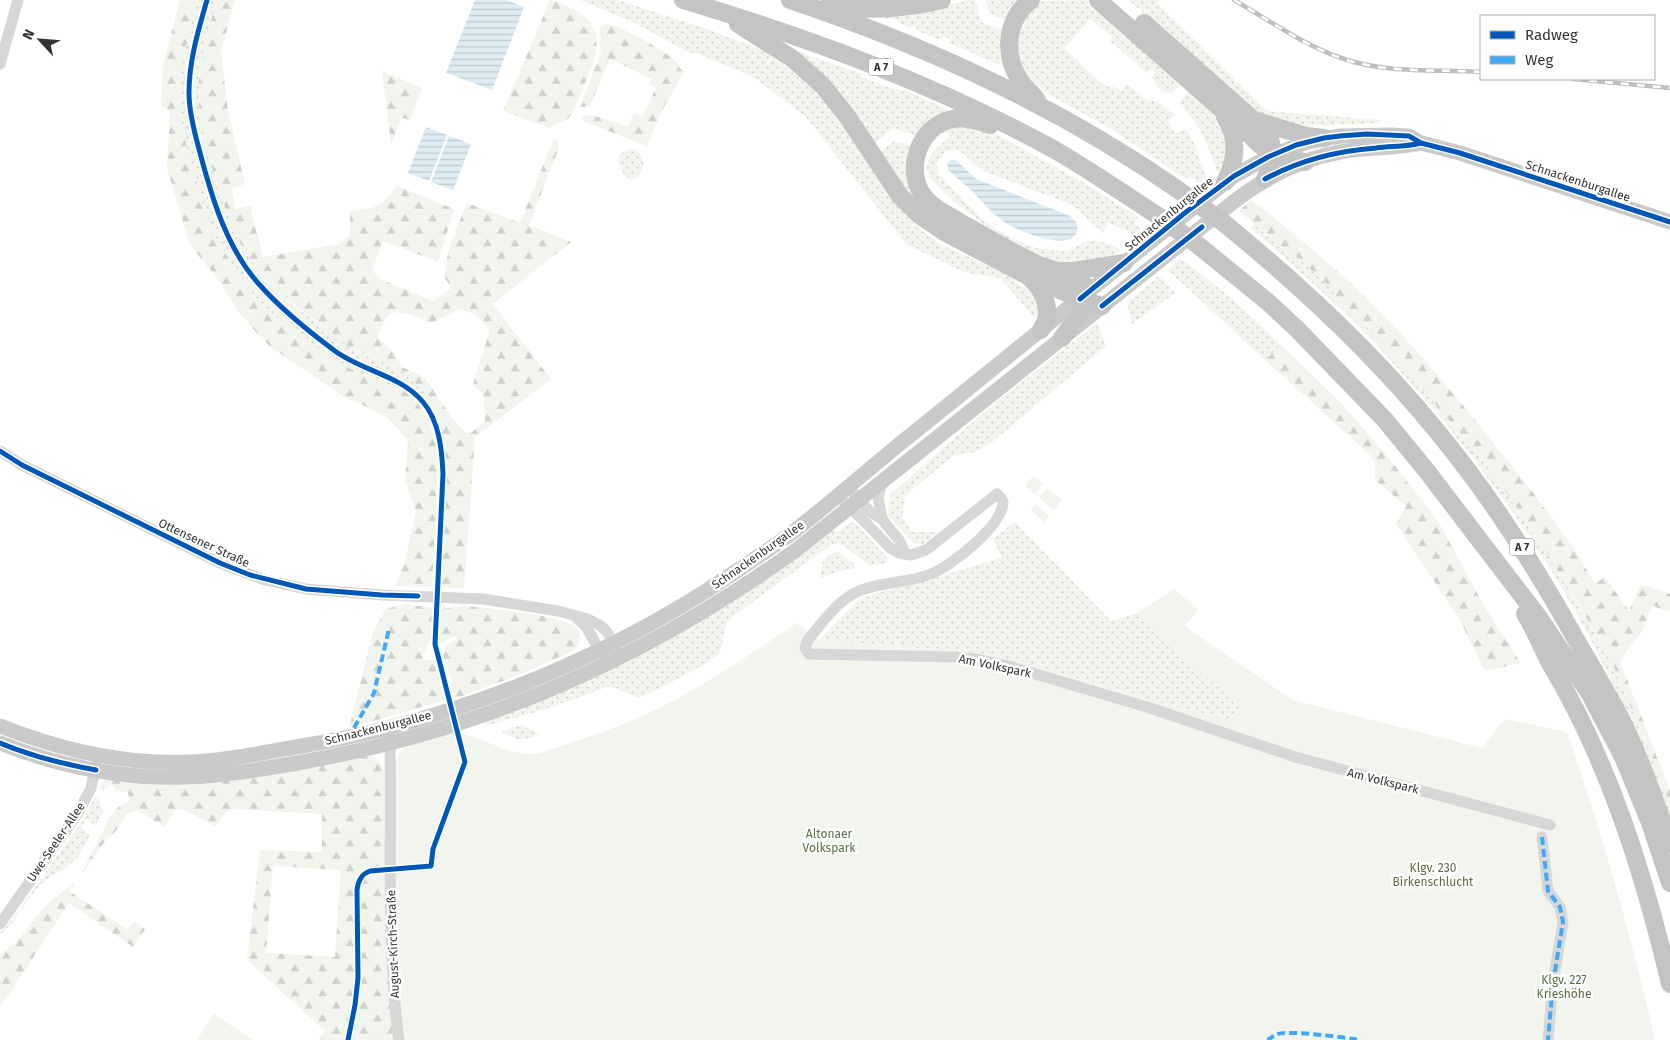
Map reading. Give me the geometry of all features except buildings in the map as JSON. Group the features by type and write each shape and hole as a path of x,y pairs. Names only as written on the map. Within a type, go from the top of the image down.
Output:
{"highway":[{"name":"A 7","path":"683,0 799,37 915,81 968,105 1040,142 1088,170 1161,218 1268,302 1356,389 1426,470 1540,619 1568,659 1605,720 1634,780 1670,883"},
{"path":"792,1 849,9 918,5 942,0"},
{"path":"1031,0 1019,12 1014,22 1010,33 1009,54 1021,82 1048,110"},
{"path":"1098,0 1263,149 1283,158 1304,162"},
{"path":"1117,0 1257,121 1266,131 1271,140 1273,154 1265,179"},
{"name":"A 7","path":"792,1 881,33 950,61 1048,110 1119,150 1225,224 1262,254 1342,327 1393,380 1436,430 1473,476 1527,555 1552,595 1622,721 1644,770 1670,844"},
{"path":"714,10 780,50 823,86 847,116 894,188 911,209 946,233 1026,275 1102,306"},
{"path":"1219,108 1232,129 1234,142 1231,169 1225,182"},
{"path":"1040,142 977,120 952,119 935,126 920,144 914,164 918,187 926,200 940,210 1021,256 1082,282 1084,298 1074,322 1062,338"},
{"path":"1257,121 1306,136 1324,138"},
{"path":"1056,271 1074,271 1124,263"},
{"path":"1026,275 1038,287 1046,303 1047,319 1042,330"},
{"path":"1470,527 1530,622 1578,713 1610,787 1653,912 1670,984"}],"main road":[{"name":"Schnackenburgallee","path":"0,726 57,745 98,754 144,761 201,761 328,742 386,728 486,697 557,669 614,643 659,619 729,576 790,534 1225,182 1249,166 1296,145 1324,138 1367,134 1409,136 1421,143 1460,153 1670,222"},
{"name":"Schnackenburgallee","path":"0,743 22,752 60,763 96,770 166,777 203,776 278,766 390,744 477,718 554,689 639,649 726,599 796,550 1232,203 1265,179 1304,162 1340,152 1406,147 1421,143"}],"street":[{"path":"0,64 18,0"},
{"name":"Ottensener Straße","path":"0,451 22,465 212,560 265,580 306,589 344,593 483,599 558,611 593,621 607,632 614,643"},
{"path":"882,482 878,497 882,519"},
{"path":"843,491 855,504 868,524 890,548 905,554"},
{"name":"Am Volkspark","path":"905,554 916,554 926,550 998,494 1002,499 1001,513 990,529 955,560 929,575 870,588 846,599 808,640 806,644 807,651 813,655 955,657 1012,667 1150,708 1295,757 1550,825"},
{"path":"855,504 882,519 899,540 905,554"},
{"path":"576,616 587,628 598,650 604,656 614,661 614,643"},
{"name":"August-Kirch-Straße","path":"386,728 390,744 392,954 399,1040"},
{"name":"Uwe-Seeler-Allee","path":"0,924 78,813 91,788 98,754"},
{"path":"1542,837 1548,891 1560,907 1563,922 1553,983 1548,1040"}],"green space":[{"path":"180,0 197,0 180,73 178,104 188,153 202,202 216,240 253,295 269,311 335,361 366,376 393,384 407,392 425,413 430,422 437,450 438,466 432,587 395,586 404,565 416,511 405,481 408,440 389,419 344,397 272,348 259,336 236,308 220,282 189,242 167,168 170,111 161,106 163,66"},
{"path":"197,0 203,0 187,60 184,89 185,105 208,198 217,224 245,274 271,303 334,355 393,384 366,376 335,361 269,311 253,295 216,240 202,202 188,153 178,104 180,73"},
{"path":"211,0 217,0 201,60 199,75 202,124 219,192 235,232 264,280 298,309 355,350 401,370 427,394 428,401 411,385 339,349 307,324 260,280 234,239 216,198 194,108 193,84 196,57"},
{"path":"217,0 235,0 221,51 228,111 245,184 231,188 236,209 250,206 263,257 339,244 350,236 350,211 377,206 397,186 454,209 438,262 383,241 372,270 380,279 433,301 450,289 444,277 445,267 467,203 520,223 554,138 559,143 529,225 571,242 493,304 551,379 475,437 464,588 441,587 447,469 441,428 438,418 428,401 427,394 401,370 346,345 273,288 251,261 227,214 209,156 199,109 201,62","holes":["461,309 476,315 490,330 473,384 484,396 485,421 471,433 465,432 452,418 425,378 402,367 394,353 378,338 378,333 389,314 394,312 412,315 431,323"]},
{"path":"550,0 573,9 587,19 595,31 596,45 594,60 573,112 568,119 549,128 503,111"},
{"path":"580,0 617,0 707,29 764,51 812,88 836,114 895,203 917,227 940,244 1002,272 1028,290 1037,301 1041,312 1034,317 1000,278 967,273 907,245 805,116 752,76 696,53 690,53 631,21"},
{"path":"975,0 981,22 1004,31 1002,50 999,53 1002,62 1000,65 949,43 951,39 943,36 940,40 916,30 916,26 913,25 910,28 893,19 883,18 883,16 913,13"},
{"path":"986,0 1022,0 1008,21 990,14"},
{"path":"1090,0 1180,80 1180,85 1171,93 1164,92 1157,86 1152,77 1155,73 1151,69 1147,73 1110,41 1112,37 1090,19 1064,49 1105,86 1115,87 1121,91 1127,84 1148,101 1157,101 1176,116 1168,120 1175,134 1186,129 1195,145 1208,183 1204,186 1190,176 1186,179 1111,129 1036,87 1030,83 1016,61 1017,25 1039,1"},
{"path":"1129,0 1159,0 1157,3 1267,111 1380,120 1380,123 1311,126 1300,129 1263,117 1245,106"},
{"path":"607,24 632,34 662,50 684,72 660,114 647,146 585,122 581,116 592,115 628,127 634,113 642,117 656,88 649,84 652,79 610,59 590,106 580,107 601,52 600,28"},
{"path":"796,51 862,74 861,77 890,88 907,91 960,115 918,136 893,128 874,144"},
{"path":"382,71 422,88 410,120 402,118 391,144"},
{"path":"1191,91 1217,116 1225,129 1228,156 1220,173 1217,171 1198,127 1179,104 1188,92"},
{"path":"951,126 983,128 994,133 1084,183 1138,217 1134,224 1147,233 1135,243 1130,232 1108,223 1104,233 1070,204 983,171 961,152 955,150 946,151 937,163 940,176 979,216 1013,239 1036,248 1068,251 1087,241 1094,240 1114,246 1121,251 1110,258 1089,265 1051,262 997,234 952,200 931,179 927,169 928,161 934,151 949,137 949,133 939,133"},
{"path":"894,141 913,146 910,157 948,225 902,188 878,154"},
{"path":"631,148 639,152 644,164 639,176 632,180 624,175 618,162 620,154"},
{"path":"1251,200 1350,282 1415,349 1537,498 1562,532 1595,584 1605,577 1629,611 1641,584 1670,594 1670,612 1653,606 1642,631 1620,661 1670,791 1670,810 1650,753 1614,667 1578,603 1530,527 1497,479 1471,446 1377,337 1337,298 1333,290 1293,253 1284,250 1239,211"},
{"path":"1254,224 1284,250 1293,253 1333,290 1337,299 1377,337 1497,479 1559,572 1614,667 1650,753 1670,810 1670,822 1629,719 1591,640 1539,551 1510,508 1448,426 1380,349 1349,317 1251,228"},
{"path":"1180,258 1230,297 1281,345 1265,360 1168,270"},
{"path":"1159,276 1175,293 1132,324 1127,303"},
{"path":"1097,323 1106,346 991,443 975,452 954,455 905,496 902,517 912,532 938,532 924,544 915,544 888,516 890,495 991,406"},
{"path":"1281,345 1341,403 1389,458 1439,523 1487,611 1521,663 1485,671 1459,619 1396,524 1406,506 1375,480 1375,462 1369,454 1265,360"},
{"path":"1033,476 1043,484 1035,494 1025,486"},
{"path":"1047,488 1062,500 1054,510 1039,498"},
{"path":"1036,504 1049,516 1044,522 1031,510"},
{"path":"851,522 856,524 887,557 887,563 870,566 843,545 832,544 731,618 726,626 718,654 705,664 681,677 640,697 616,688 607,687 549,708 493,724 484,724 606,672 653,649 754,584 832,529 838,532"},
{"path":"1015,522 1111,621 1137,613 1242,709 1233,721 1162,703 1021,662 979,653 819,640 862,597 942,576 1002,557 993,539"},
{"path":"835,552 839,552 855,565 855,568 839,571 821,578 823,561"},
{"name":"Altonaer Volkspark","path":"1174,589 1199,610 1184,626 1293,700 1482,748 1505,719 1567,732 1615,884 1655,1040 403,1040 396,955 395,767 398,755 403,748 437,735 452,732 475,737 518,753 541,753 619,726 663,706 748,656 797,623 819,640 979,653 1021,662 1162,703 1233,721 1242,709 1137,613"},
{"path":"406,604 432,608 431,638 422,659 434,661 445,700 349,728 373,631 386,609"},
{"path":"465,606 490,608 555,619 575,627 579,631 580,642 571,652 511,678 454,699 450,686 452,682 443,654 445,647 457,638 455,636 440,644 438,639 440,609"},
{"path":"521,725 542,735 520,740 502,733"},
{"path":"367,755 377,758 384,769 395,1040 318,1040 325,1031 247,960 260,850 322,852 322,814 233,809 226,812 215,827 184,809 175,810 164,827 138,810 128,813 112,836 108,837 83,873 111,815 117,808 129,801 128,792 116,791 113,785 109,785 104,790 98,788 105,780","holes":["273,866 341,870 335,957 266,953"]},
{"path":"95,797 99,800 103,811 95,826 87,818 81,827 90,836 79,855 69,866 41,884 0,935 83,820"},
{"path":"73,883 75,885 69,891 128,930 134,921 145,929 133,947 69,903 0,1008 0,954 16,942 46,905"},
{"path":"214,1014 253,1040 197,1040"}],"shaded area":[{"path":"475,0 507,0 524,7 492,90 446,73"},
{"path":"426,127 447,135 429,181 408,173"},
{"path":"449,136 471,144 453,190 431,182"},
{"path":"951,160 957,161 976,179 1070,216 1076,222 1077,232 1067,240 1059,241 1023,232 1010,226 948,170 947,164"}],"railway":[{"path":"1234,0 1313,46 1327,53 1358,63 1393,69 1480,72"},
{"path":"1584,80 1670,88"}],"marked path":[{"path":"354,728 374,693 388,627"},
{"path":"1542,837 1548,891 1560,907 1563,922 1553,983 1548,1040"},
{"path":"1271,1040 1269,1039 1282,1033 1317,1034 1361,1040"}],"cycle path":[{"path":"207,0 192,58 189,81 190,107 195,135 204,166 228,237 247,269 285,310 335,351 357,364 403,385 423,402 433,418 442,455 443,474 435,644 465,762 433,849 431,866 370,871 364,874 359,881 357,890 358,978 348,1040"},
{"path":"1080,299 1186,212 1234,176 1268,157 1296,145 1324,138 1367,134 1409,136 1421,143 1460,153 1670,222"},
{"path":"1265,179 1291,167 1333,154 1421,143"},
{"path":"1102,306 1202,227"},
{"path":"0,451 22,465 220,563 250,575 306,589 418,596"},
{"path":"0,743 47,759 96,770"}],"park label":[{"name":"Klgv. 230 Birkenschlucht","path":"1433,875"},
{"name":"Klgv. 227 Krieshöhe","path":"1564,987"}]}
